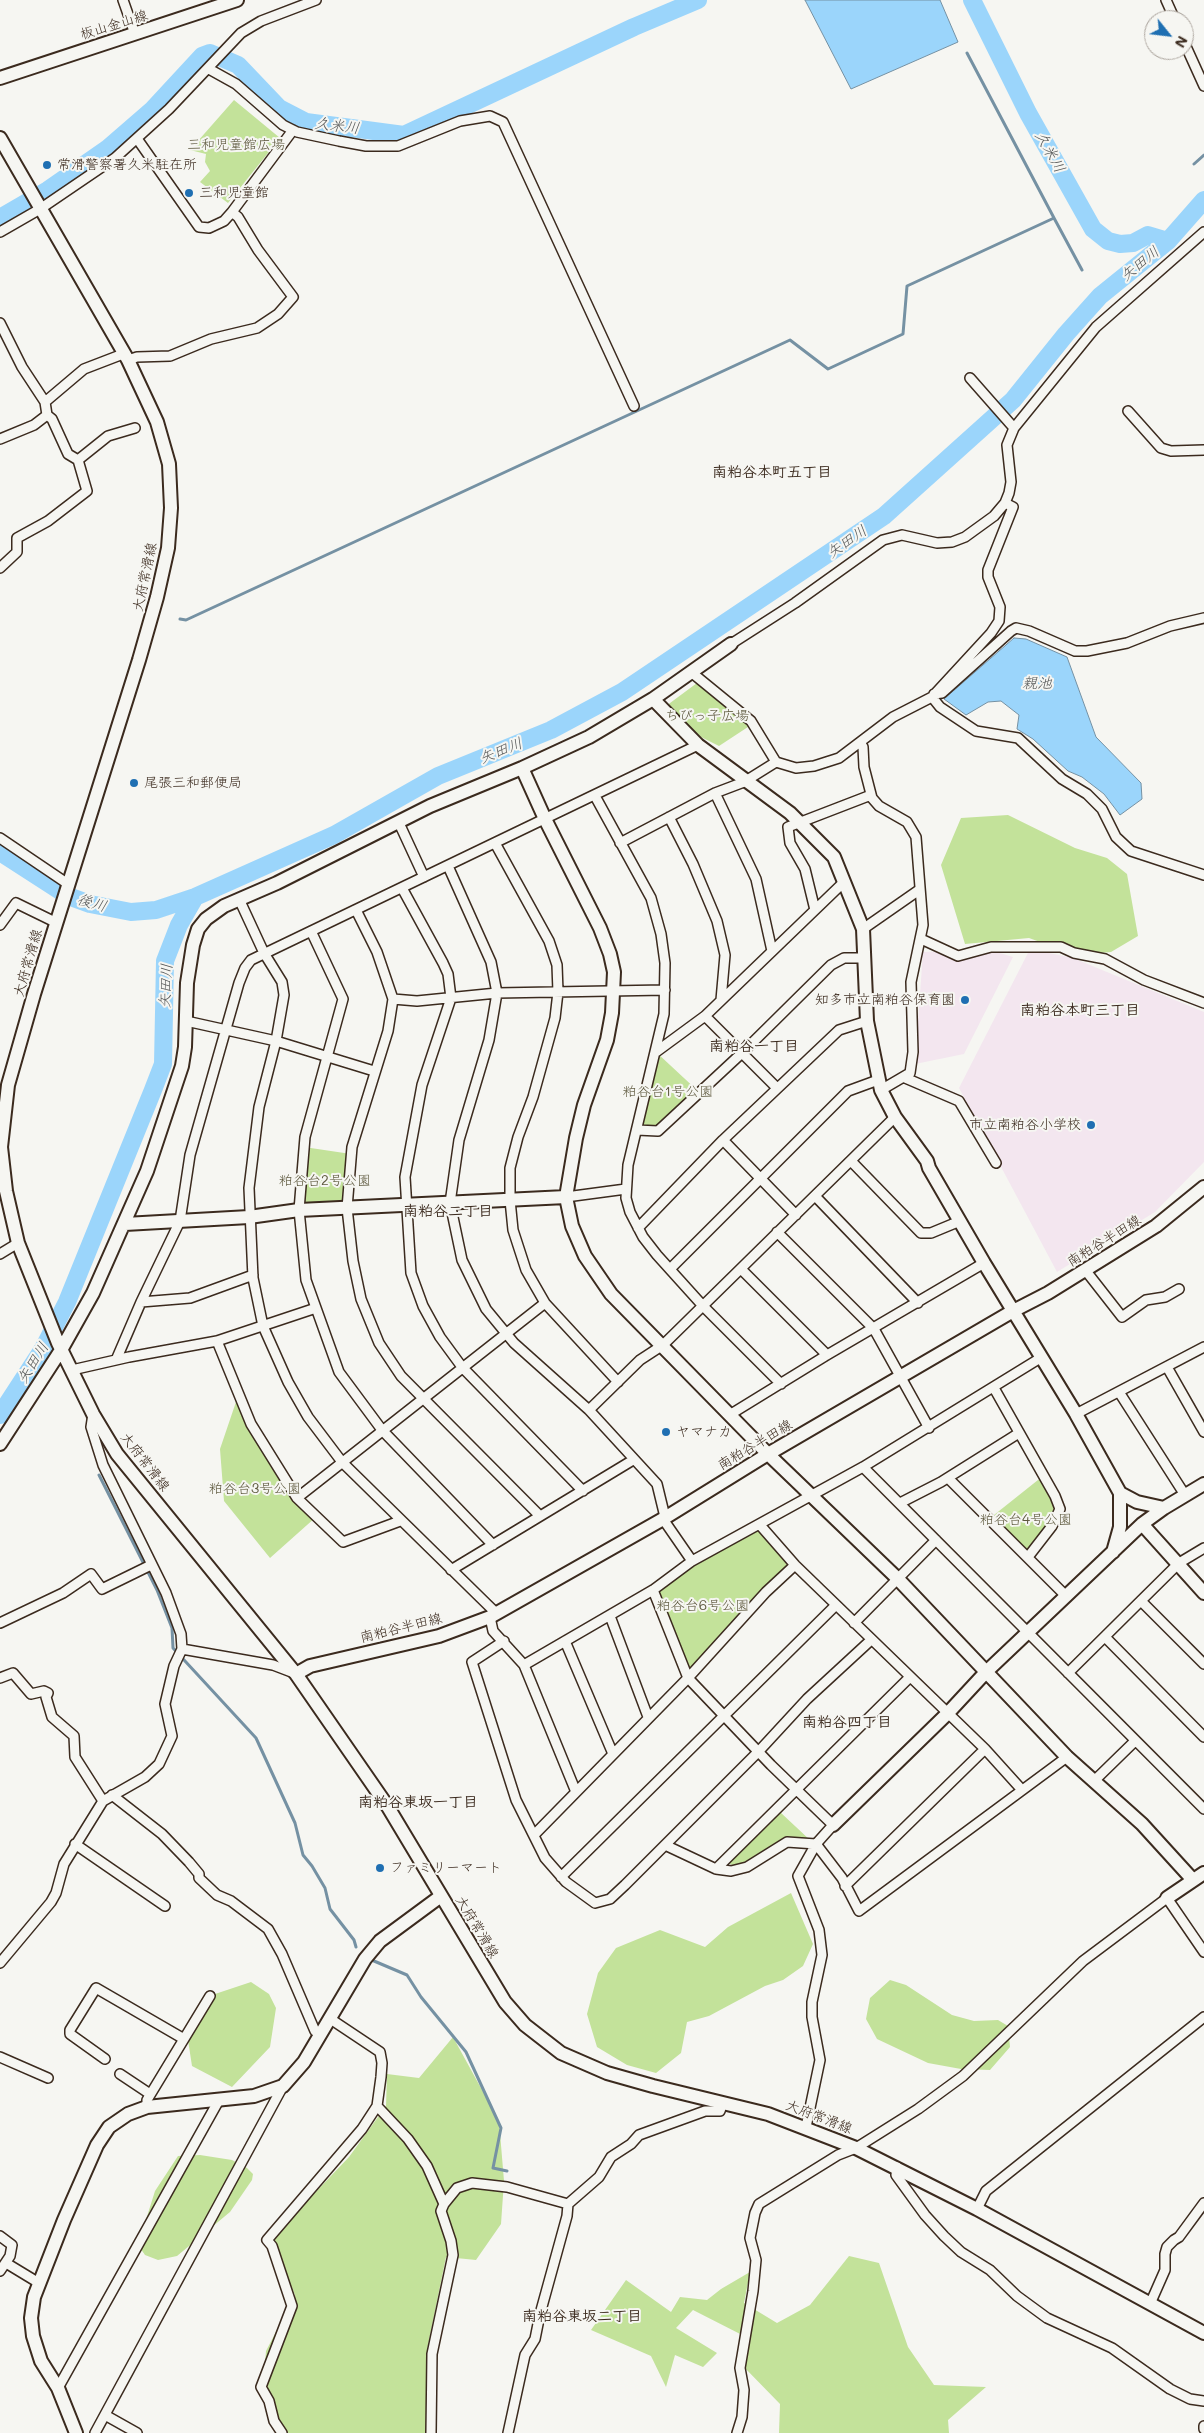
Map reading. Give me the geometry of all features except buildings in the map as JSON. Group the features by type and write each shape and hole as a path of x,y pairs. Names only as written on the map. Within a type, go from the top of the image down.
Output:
{"street":[{"path":"124,0 135,34"},
{"name":"板山金山線","path":"0,78 65,55 237,0"},
{"path":"0,232 40,209 138,140 209,69 241,33 261,22 316,0"},
{"path":"1192,60 1204,86"},
{"path":"209,69 236,84 283,125 308,136 392,146 408,143 460,121 490,116 503,122 634,406"},
{"path":"138,140 199,227 209,228 224,221 232,212 293,130"},
{"name":"大府常滑線","path":"0,138 126,357 157,422 169,464 171,508 168,548 139,660 55,922 8,1085 1,1148 6,1191 18,1243 60,1346 93,1414 117,1454 296,1674 388,1807 505,2002 525,2025 561,2053 607,2072 653,2086 768,2114 806,2127 897,2166 1204,2333"},
{"path":"45,402 84,370 126,357 170,356 211,339 257,328 286,308 293,297 258,250 238,217 232,212"},
{"path":"0,1444 93,1293 147,1171 182,1066 187,983 193,946 198,929 206,919 239,899 459,793 522,768 588,737 653,699 731,644 796,603 883,540 902,535 937,543 959,540 994,516 1005,503 1011,482 1007,445 1012,425 1096,327 1204,232"},
{"path":"0,323 22,367 45,402 47,415 52,419 68,454 78,460 87,491 48,521 17,538 17,552 0,568"},
{"path":"970,378 1012,425"},
{"path":"1128,411 1161,448 1171,451 1204,450"},
{"path":"0,439 34,424 47,415"},
{"path":"78,460 108,436 135,428"},
{"path":"933,695 991,633 999,621 1000,607 988,577 993,558 1013,507 1005,503"},
{"path":"691,672 751,721 776,762 796,768 814,766 839,758 893,717 933,695 942,693 1016,628 1029,631 1075,651 1088,651 1127,642 1170,626 1204,618"},
{"path":"933,695 940,707 976,731 1018,738 1062,779 1087,794 1102,809 1116,837 1132,851 1204,875"},
{"path":"653,699 698,745 798,822 834,858 863,929 867,1021 879,1084 895,1117 927,1161 984,1263 1076,1414 1120,1493 1120,1527 1113,1552"},
{"path":"670,1269 848,1091 879,1084 910,1073 913,1052 911,982 924,925 919,890 916,837 907,822 879,806 871,795 864,767 863,747 860,743"},
{"path":"116,1360 180,1220 190,1155 245,968 251,960 698,745"},
{"path":"620,843 715,793 744,782 776,762"},
{"path":"522,768 545,819 600,928 610,954 614,972 614,992 607,1040 584,1105 576,1138 566,1197 572,1226 585,1256 611,1294 731,1414 768,1454 897,1578 1067,1757 1199,1877 1167,1898 1082,1961 962,2076 918,2108 856,2148 838,2155 759,2204 754,2213 750,2238 756,2260 740,2368 744,2390 742,2417 737,2433"},
{"path":"715,793 756,878 772,951"},
{"path":"815,910 805,869 790,843 788,827 871,795"},
{"path":"595,796 651,898 665,963 664,1014 628,1165 626,1198 643,1237 703,1306 781,1384"},
{"path":"669,817 693,864 717,921 725,955 721,1000"},
{"path":"398,823 424,877"},
{"path":"0,838 68,884"},
{"path":"495,843 549,941 557,966 556,1018 510,1168 510,1200 513,1230 526,1270 546,1303 618,1382"},
{"path":"448,866 491,962 497,993 489,1040 459,1140 450,1203 462,1260 486,1309 506,1333 588,1410 657,1484 664,1518 692,1560"},
{"path":"656,1052 704,1016 844,882"},
{"path":"402,888 444,962 448,974 451,998 422,1085 405,1177 412,1273 423,1306 440,1337 462,1367 583,1491"},
{"path":"863,929 919,890"},
{"path":"239,899 264,953 282,982 284,995 276,1041 259,1106 249,1188 252,1275 264,1326 288,1382 308,1416 342,1462 451,1570 493,1615 493,1631 504,1641 524,1666 576,1792"},
{"path":"0,925 16,902 55,922"},
{"path":"356,910 377,952 393,1000 388,1031 374,1071 352,1148 347,1208 353,1261 363,1306 386,1354 401,1376 540,1516"},
{"path":"311,931 343,999 305,1137 299,1210 306,1280 339,1372 382,1430 493,1544"},
{"path":"921,939 958,956 991,948 1061,947 1106,959 1144,980 1204,1003"},
{"path":"637,1130 658,1131 743,1052 831,964 844,958 864,958"},
{"path":"393,1000 416,1001 497,993 665,990"},
{"path":"704,1016 743,1052 777,1088"},
{"path":"186,1021 276,1041 374,1071"},
{"path":"638,1228 723,1140 839,1030 867,1021"},
{"path":"903,1077 959,1101 996,1163"},
{"path":"588,1410 640,1360 663,1345 895,1117"},
{"path":"723,1140 796,1215"},
{"path":"851,1161 921,1233 931,1233 960,1221"},
{"name":"南粕谷半田線","path":"296,1674 310,1666 439,1636 493,1615 664,1518 768,1454 1086,1271 1156,1226 1204,1187"},
{"path":"125,1224 249,1216 299,1210 566,1197 626,1189"},
{"path":"815,1196 918,1303"},
{"path":"777,1232 874,1329 929,1428"},
{"path":"0,1254 18,1243"},
{"path":"731,1414 984,1263"},
{"path":"741,1268 827,1355"},
{"path":"1086,1271 1122,1317 1146,1300 1165,1297 1179,1289"},
{"path":"142,1302 190,1298 252,1275"},
{"path":"297,1498 546,1303"},
{"path":"72,1370 217,1341 316,1308"},
{"path":"217,1341 251,1424 297,1498 342,1542 400,1521"},
{"path":"1076,1414 1204,1347"},
{"path":"524,1666 653,1590 692,1560 760,1525 863,1467 1042,1358"},
{"path":"1167,1367 1204,1432"},
{"path":"994,1388 1055,1496 1060,1509 1052,1526 1028,1557"},
{"path":"1119,1392 1185,1495"},
{"path":"0,1963 51,1902 56,1893 64,1864 103,1801 145,1777 159,1764 172,1736 165,1704 174,1666 182,1649 176,1620 103,1464 91,1427 93,1414"},
{"path":"900,1503 948,1478 1019,1433"},
{"path":"103,1464 109,1456 117,1454"},
{"path":"451,1570 633,1460"},
{"path":"863,1467 1204,1809"},
{"path":"948,1478 1066,1596"},
{"path":"806,2127 820,2060 812,2016 812,2002 822,1955 820,1930 798,1876 816,1844 948,1713 986,1672 1142,1524 1164,1508 1204,1484"},
{"path":"1120,1493 1138,1502 1164,1508"},
{"path":"1142,1524 1204,1593"},
{"path":"760,1525 795,1565 909,1678 985,1749 1022,1790"},
{"path":"854,1623 936,1540"},
{"path":"1068,1674 1179,1563 1204,1548"},
{"path":"0,1623 63,1593 91,1574 102,1589 151,1565"},
{"path":"534,1835 688,1678 766,1592 795,1565"},
{"path":"653,1590 688,1678 796,1789 834,1825"},
{"path":"1141,1601 1204,1664"},
{"path":"561,1877 836,1605"},
{"path":"610,1616 648,1717"},
{"path":"1105,1637 1204,1737"},
{"path":"504,1641 472,1662 516,1800 545,1858 561,1877 595,1903 610,1899 666,1845 808,1699 871,1640"},
{"path":"565,1641 613,1754"},
{"path":"182,1649 273,1665 296,1674"},
{"path":"0,1678 13,1673 31,1694 44,1691 48,1694 46,1697 52,1717 74,1736 75,1757 103,1801"},
{"path":"716,1869 909,1678"},
{"path":"1094,1781 1135,1741"},
{"path":"846,1886 985,1749"},
{"path":"666,1845 716,1869 731,1871 747,1867 787,1842 816,1844 842,1878 859,1912 1067,1757"},
{"path":"112,1795 162,1834 189,1862 199,1878 217,1895 230,1901 268,1929 282,1954 315,2031"},
{"path":"75,1844 165,1906"},
{"path":"95,2433 283,2086 304,2062 365,1959 380,1941 441,1896"},
{"path":"1167,1898 1204,1952"},
{"path":"105,2059 70,2034 70,2030 96,1988 184,2039"},
{"path":"76,2433 58,2388 41,2361 33,2336 31,2318 34,2297 64,2220 97,2145 109,2128 149,2101 210,1996"},
{"path":"977,2209 986,2191 1204,2017"},
{"path":"282,2433 274,2420 261,2387 292,2306 272,2246 267,2240 362,2129 377,2106 382,2063 380,2052 329,2018"},
{"path":"0,2057 48,2078"},
{"path":"120,2074 149,2101 219,2100 254,2096 283,2086"},
{"path":"58,2388 219,2100"},
{"path":"508,2433 525,2355 535,2339 567,2216 568,2204 599,2177 611,2157 632,2144 639,2136 705,2110 720,2111 723,2103"},
{"path":"377,2106 408,2139 427,2166 444,2204"},
{"path":"897,2166 896,2175 925,2215 944,2236 961,2252 990,2270 1017,2296 1047,2318 1112,2348 1170,2389 1190,2399 1204,2401"},
{"path":"431,2433 432,2354 453,2255 452,2241 441,2211 444,2204 457,2188 472,2182 507,2187 568,2204"},
{"path":"1150,2304 1165,2270 1165,2254 1168,2248 1174,2240 1180,2237 1204,2203"},
{"path":"0,2236 12,2246 0,2272"},
{"path":"6,2262 39,2283"},
{"path":"105,2415 137,2433"}],"shaded area":[{"name":"市立南粕谷小学校","path":"1030,949 1073,958 1204,1012 1204,1162 1155,1212 1057,1272 959,1088"},
{"path":"990,950 1013,957 964,1054 915,1064 923,952"}],"green space":[{"name":"三和児童館広場","path":"234,100 280,138 228,203 200,182 210,171 205,162 206,154 190,150"},
{"name":"ちびっ子広場","path":"697,683 751,725 719,746 701,737 666,706"},
{"path":"1008,815 1075,848 1107,858 1127,874 1138,936 1111,952 1076,955 1029,938 965,944 941,865 961,818"},
{"name":"粕谷台1号公園","path":"656,1052 699,1092 658,1131 637,1130"},
{"name":"粕谷台2号公園","path":"304,1147 351,1154 347,1208 299,1210"},
{"name":"粕谷台3号公園","path":"238,1396 297,1498 316,1517 270,1558 224,1501 220,1449"},
{"name":"粕谷台4号公園","path":"1043,1476 1060,1509 1028,1557 989,1519"},
{"name":"粕谷台6号公園","path":"760,1525 795,1565 688,1678 653,1590"},
{"path":"780,1812 811,1841 785,1840 746,1862 732,1865 728,1863"},
{"path":"791,1893 813,1944 803,1966 783,1980 765,1986 709,2016 687,2022 681,2053 656,2073 627,2065 597,2047 587,2014 598,1973 616,1948 660,1930 705,1947 728,1927"},
{"path":"890,1980 906,1985 952,2015 974,2021 998,2020 1008,2026 1010,2047 990,2070 961,2069 928,2063 877,2039 866,2019 870,1998"},
{"path":"251,1982 269,1994 276,2008 270,2047 232,2087 192,2066 186,2027 215,1994"},
{"path":"453,2037 499,2121 504,2181 501,2224 476,2260 446,2257 427,2350 426,2433 285,2433 263,2387 266,2351 295,2295 271,2239 349,2157 386,2106 387,2074 419,2078"},
{"path":"200,2155 232,2160 247,2168 253,2174 252,2180 230,2212 177,2256 158,2260 145,2255 138,2245 155,2191 178,2156"},
{"path":"849,2256 879,2263 908,2347 934,2385 986,2387 948,2420 949,2433 779,2433 780,2404 742,2365 748,2338 693,2310 676,2328 717,2353 703,2367 675,2355 666,2387 651,2356 591,2330 626,2280 671,2312 680,2297 707,2300 721,2289 750,2272 744,2303 777,2323 810,2305"}],"water":[{"path":"805,0 940,0 958,42 851,89"},
{"name":"親池","path":"1014,638 1026,639 1067,657 1096,737 1141,783 1142,799 1120,815 1104,794 1082,777 1068,771 1033,739 1017,729 1019,715 1001,701 988,702 966,715 944,699"}],"waterway":[{"name":"久米川","path":"0,218 48,190 107,149 152,110 202,56 210,53 238,65 279,108 306,122 404,135 634,27 698,0"},
{"name":"久米川","path":"972,0 1028,113 1093,229 1108,241 1120,244 1133,243 1148,235 1168,241"},
{"path":"967,53 1054,218"},
{"path":"1194,164 1204,155"},
{"name":"矢田川","path":"0,852 68,896 90,904 131,912 156,910 195,897 334,835 438,776 551,730 622,692 884,516 1013,400 1066,334 1100,296 1168,241 1204,200"},
{"path":"180,619 186,620 790,340 828,369 903,334 907,286 1054,218 1082,270"},
{"name":"矢田川","path":"0,1415 43,1349 67,1302 163,1064 165,961 179,925 195,897"},
{"path":"99,1475 157,1590 172,1628 173,1648 256,1738 295,1823 303,1855 325,1888 330,1909 354,1940 356,1947"},
{"path":"374,1961 407,1975 421,1997 466,2052 501,2128 493,2168 507,2171"}],"place":[{"name":"常滑警察署久米駐在所","path":"47,165"},
{"name":"三和児童館","path":"189,193"},
{"name":"尾張三和郵便局","path":"134,783"},
{"name":"知多市立南粕谷保育園","path":"965,1000"},
{"name":"市立南粕谷小学校","path":"1091,1125"},
{"name":"ヤマナカ","path":"666,1432"},
{"name":"ファミリーマート","path":"380,1868"}],"district":[{"name":"南粕谷本町五丁目","path":"772,472"},
{"name":"南粕谷本町三丁目","path":"1080,1010"},
{"name":"南粕谷一丁目","path":"754,1046"},
{"name":"南粕谷二丁目","path":"448,1211"},
{"name":"南粕谷四丁目","path":"847,1722"},
{"name":"南粕谷東坂一丁目","path":"418,1802"},
{"name":"南粕谷東坂二丁目","path":"582,2316"}],"water label":[{"name":"後川","path":"92,903"}]}
